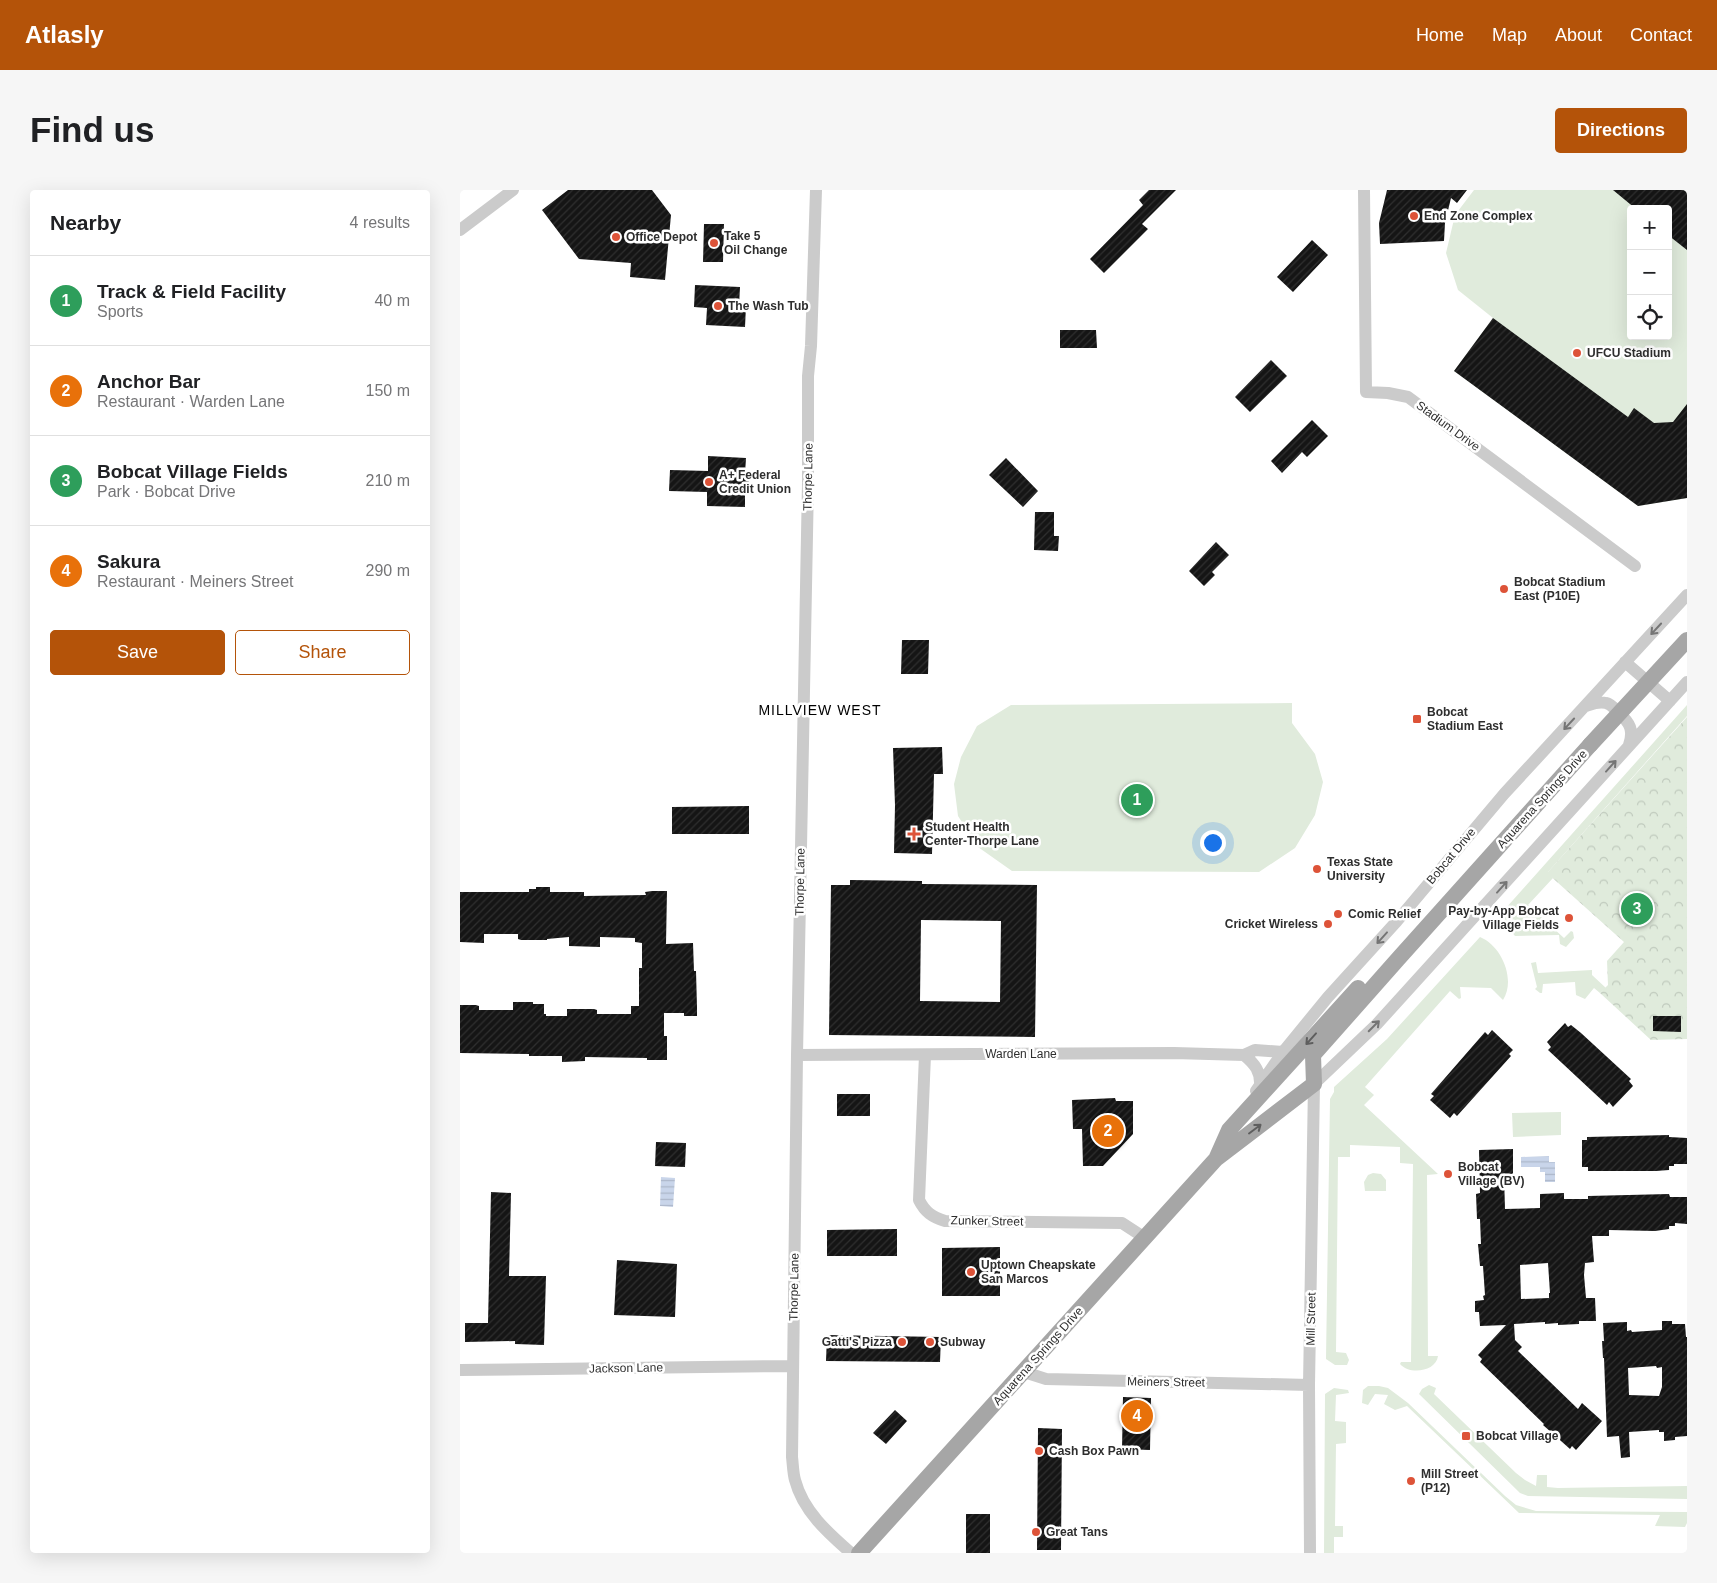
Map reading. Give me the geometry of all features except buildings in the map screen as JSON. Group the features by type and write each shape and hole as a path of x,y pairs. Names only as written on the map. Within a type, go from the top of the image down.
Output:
{"main road":[{"name":"Aquarena Springs Drive","path":"859,1553 1216,1159 1314,1084 1313,1055 1590,745 1687,640"},
{"name":"Aquarena Springs Drive","path":"1216,1159 1229,1130 1354,991 1398,959"}],"street":[{"path":"460,230 513,190"},
{"name":"Thorpe Lane","path":"816,190 811,346 808,376 808,483 797,1055 792,1457 795,1480 803,1500 818,1522 852,1553"},
{"name":"Stadium Drive","path":"1364,190 1366,392 1388,393 1408,397 1635,566"},
{"name":"Bobcat Drive","path":"1229,1130 1284,1052 1328,997 1397,921 1504,794 1687,595"},
{"path":"1625,662 1670,701"},
{"path":"1314,1084 1377,1024 1687,682"},
{"path":"1585,706 1598,702 1608,703 1627,721 1632,736 1628,747"},
{"name":"Warden Lane","path":"797,1055 1174,1053 1244,1055 1255,1050 1284,1052"},
{"name":"Zunker Street","path":"925,1055 919,1200 928,1214 945,1221 1122,1223 1145,1238"},
{"path":"1244,1055 1255,1065 1259,1072 1260,1086"},
{"name":"Mill Street","path":"1310,1553 1314,1084"},
{"name":"Jackson Lane","path":"460,1370 793,1366"},
{"name":"Meiners Street","path":"1024,1372 1046,1379 1310,1385"}],"green space":[{"name":"UFCU Stadium","path":"1474,190 1687,190 1687,498 1638,506 1454,371 1493,318 1458,290 1446,253 1455,215"},
{"path":"1292,703 1292,723 1315,754 1323,782 1315,815 1295,848 1259,872 1012,871 978,847 958,816 954,784 961,757 977,726 1011,705"},
{"path":"1687,705 1687,716 1548,872 1553,878 1528,905 1564,938 1571,931 1574,938 1566,947 1560,944 1559,935 1515,936 1503,922 1505,909"},
{"path":"1687,717 1687,1039 1651,1040 1600,993 1608,985 1607,961 1624,942 1547,873"},
{"path":"1480,937 1488,941 1495,948 1505,964 1508,983 1507,992 1503,1000 1491,988 1460,987 1461,998 1459,999 1450,991 1365,1087 1374,1095 1364,1105 1438,1174 1427,1175 1428,1356 1438,1356 1432,1366 1422,1370 1409,1370 1400,1364 1401,1362 1411,1362 1413,1164 1400,1163 1400,1147 1350,1145 1350,1157 1338,1157 1336,1352 1346,1353 1349,1360 1347,1365 1335,1365 1326,1359 1330,1099 1334,1092 1334,1087 1387,1039"},
{"path":"1536,962 1538,973 1592,970 1592,975 1606,988 1600,993 1594,988 1585,999 1576,995 1575,982 1543,984 1542,993 1540,993 1535,989 1537,987 1531,963"},
{"path":"1561,1112 1561,1135 1513,1137 1512,1113"},
{"path":"1373,1173 1381,1174 1386,1180 1386,1191 1365,1191 1364,1182 1368,1175"},
{"path":"1429,1385 1436,1388 1434,1394 1516,1473 1536,1486 1537,1475 1547,1475 1547,1487 1558,1488 1687,1486 1687,1499 1528,1496 1520,1493 1419,1394 1422,1389"},
{"path":"1368,1386 1388,1388 1408,1403 1516,1505 1536,1511 1687,1512 1687,1523 1685,1527 1655,1526 1660,1515 1519,1513 1407,1406 1395,1410 1384,1404 1388,1395 1375,1394 1368,1405 1362,1403 1363,1390"},
{"path":"1334,1388 1348,1390 1349,1393 1336,1395 1335,1421 1346,1422 1346,1443 1336,1444 1335,1526 1343,1526 1343,1537 1334,1537 1334,1553 1324,1553 1325,1394"}],"water":[{"path":"1549,1156 1549,1162 1555,1162 1555,1182 1545,1182 1545,1172 1540,1172 1540,1167 1521,1167 1521,1157"},
{"path":"661,1177 675,1178 673,1207 660,1206"}],"place":[{"name":"End Zone Complex","path":"1414,216"},
{"name":"Office Depot","path":"616,237"},
{"name":"Take 5 Oil Change","path":"714,243"},
{"name":"The Wash Tub","path":"718,306"},
{"name":"UFCU Stadium","path":"1577,353"},
{"name":"A+ Federal Credit Union","path":"709,482"},
{"name":"Bobcat Stadium East (P10E)","path":"1504,589"},
{"name":"Bobcat Stadium East","path":"1417,719"},
{"name":"Track & Field Facility","path":"1137,800"},
{"name":"Student Health Center-Thorpe Lane","path":"914,834"},
{"name":"Texas State University","path":"1317,869"},
{"name":"Bobcat Village Fields","path":"1637,909"},
{"name":"Comic Relief","path":"1338,914"},
{"name":"Pay-by-App Bobcat Village Fields","path":"1569,918"},
{"name":"Cricket Wireless","path":"1328,924"},
{"name":"Anchor Bar","path":"1108,1131"},
{"name":"Bobcat Village (BV)","path":"1448,1174"},
{"name":"Uptown Cheapskate San Marcos","path":"971,1272"},
{"name":"Gatti's Pizza","path":"902,1342"},
{"name":"Subway","path":"930,1342"},
{"name":"Sakura","path":"1137,1416"},
{"name":"Bobcat Village","path":"1466,1436"},
{"name":"Cash Box Pawn","path":"1039,1451"},
{"name":"Mill Street (P12)","path":"1411,1481"},
{"name":"Great Tans","path":"1036,1532"}],"district":[{"name":"MILLVIEW WEST","path":"820,710"}]}
